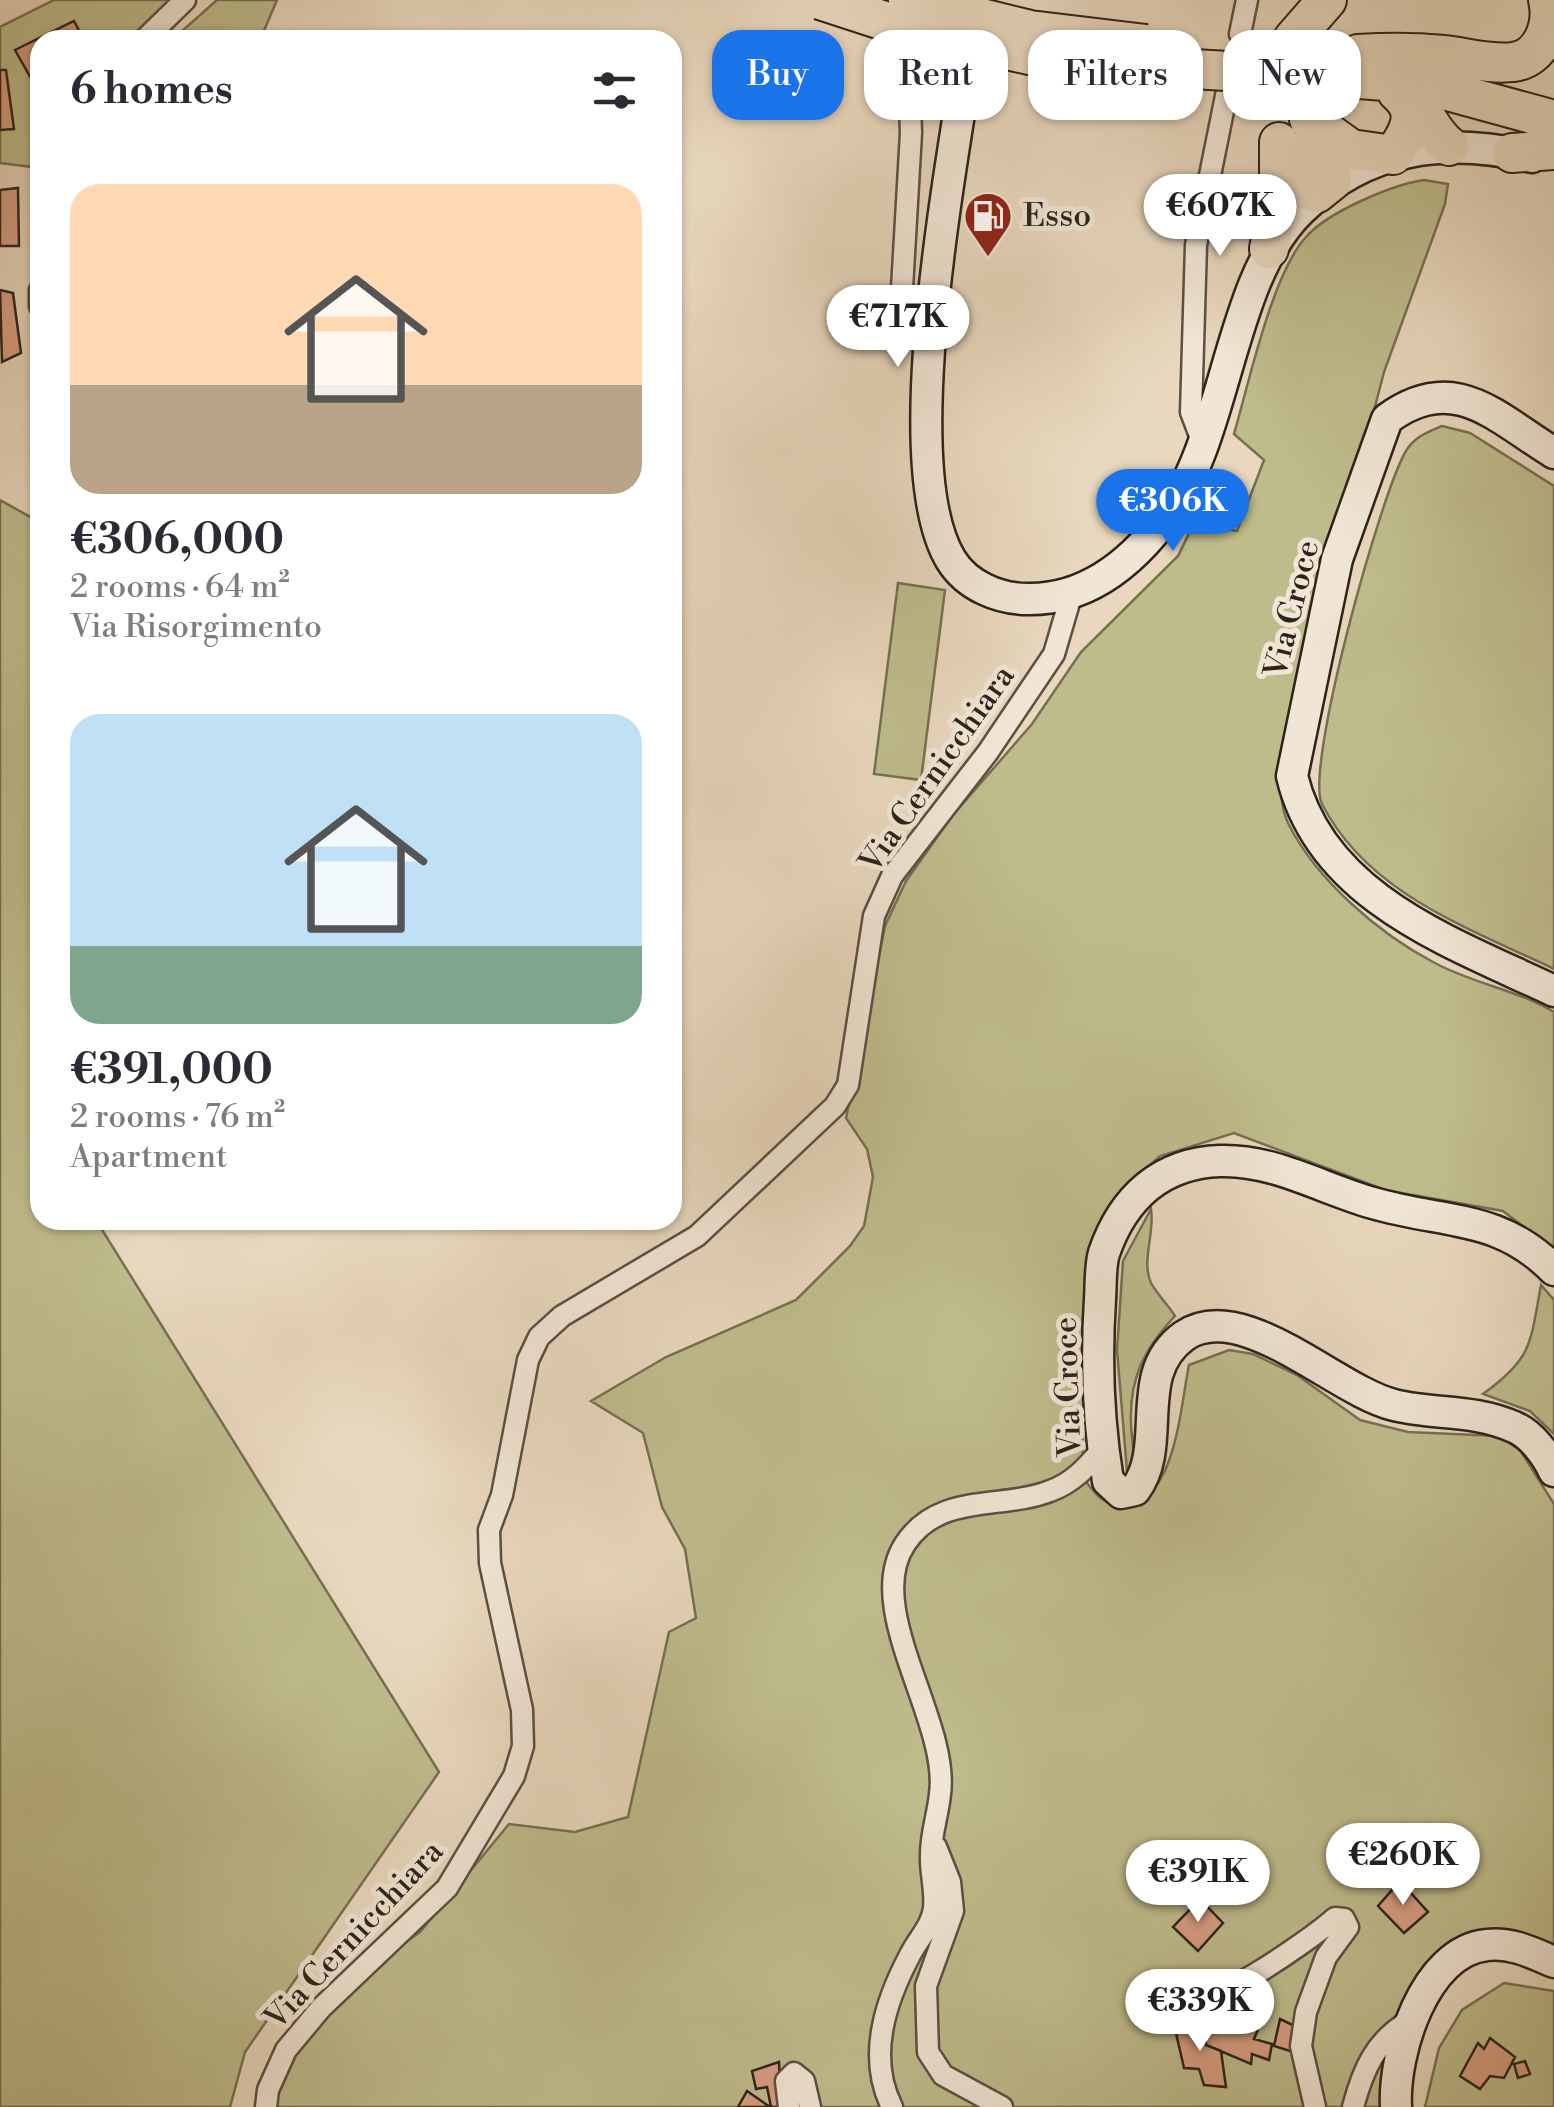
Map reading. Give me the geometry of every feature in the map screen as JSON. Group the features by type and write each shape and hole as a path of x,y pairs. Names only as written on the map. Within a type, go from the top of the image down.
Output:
{"highway":[{"path":"820,0 903,28 1056,61 1368,76 1554,96"},
{"path":"908,0 1004,25 1070,36 1422,84 1554,120"},
{"path":"1368,76 1393,52 1514,62 1534,55 1550,36 1553,24 1548,0"},
{"path":"1368,76 1416,103 1432,131 1449,146"},
{"path":"1314,120 1329,137 1351,148 1393,154 1406,136 1412,117 1408,104 1368,76"},
{"path":"1269,249 1279,196 1279,144 1287,120"},
{"path":"1279,144 1306,188 1322,192 1332,176 1305,120"},
{"path":"1512,152 1554,150"}],"street":[{"path":"154,30 184,0"},
{"path":"977,0 932,314 926,387 932,494 944,544 965,576 1008,598 1072,596 1102,580 1167,516 1202,441 1269,249 1291,220 1322,192 1393,154 1449,146 1512,152 1554,164"},
{"path":"1241,30 1247,0"},
{"path":"1202,441 1190,412 1196,244 1223,111"},
{"path":"900,324 911,120"},
{"name":"Via Croce","path":"1554,453 1488,413 1451,397 1427,396 1387,419 1337,559 1292,776 1299,807 1317,836 1360,884 1402,917 1451,946 1554,991"},
{"name":"Via Cernicchiara","path":"266,2107 268,2090 286,2050 321,2008 447,1888 514,1776 523,1746 522,1710 490,1563 489,1530 502,1495 528,1360 539,1337 562,1316 697,1236 835,1106 848,1085 874,916 886,889 988,752 1054,654 1072,596"},
{"name":"Via Croce","path":"1554,1270 1530,1245 1504,1230 1406,1212 1266,1166 1222,1161 1176,1166 1136,1196 1104,1255 1097,1350 1108,1481 1120,1493 1134,1490 1150,1460 1151,1399 1157,1372 1186,1334 1219,1326 1264,1336 1378,1400 1478,1414 1518,1428 1547,1456 1554,1471"},
{"path":"892,2107 879,2078 877,2053 910,1956 934,1908 932,1839 942,1768 924,1698 901,1639 894,1578 899,1554 922,1526 952,1508 1030,1498 1054,1490 1076,1477 1103,1448"},
{"path":"932,1839 950,1882 953,1911 926,1986 928,2052 944,2075 1002,2107"},
{"path":"1173,2005 1191,2006 1255,1977 1335,1918 1344,1919 1348,1927 1320,1972 1301,2046 1315,2107"},
{"path":"1396,2107 1409,2020 1437,1978 1467,1950 1488,1944 1517,1947 1554,1962"},
{"path":"1353,2107 1367,2062 1389,2032 1409,2020"},
{"path":"788,2107 786,2082 797,2074 804,2081 810,2107"}],"shaded area":[{"path":"54,0 175,0 141,30 30,30 30,167 0,163 0,27"},
{"path":"217,0 277,0 264,30 183,30"},
{"path":"1424,180 1448,184 1445,204 1384,372 1282,764 1282,802 1289,825 1316,866 1351,903 1391,936 1463,976 1554,1012 1554,1250 1503,1211 1385,1190 1234,1133 1160,1156 1124,1188 1086,1281 1082,1476 1095,1493 1111,1504 1125,1505 1142,1499 1155,1487 1173,1449 1189,1365 1229,1350 1253,1354 1297,1375 1360,1420 1408,1432 1499,1436 1520,1450 1554,1504 1554,1949 1491,1930 1470,1932 1448,1943 1417,1981 1406,2006 1384,2107 272,2107 281,2063 380,1960 420,1932 509,1824 575,1832 628,1817 669,1632 696,1618 685,1549 662,1507 643,1433 591,1401 666,1357 796,1300 850,1246 864,1226 873,1177 867,1149 846,1118 885,926 906,881 953,815 1032,724 1081,652 1178,556 1194,523 1237,531 1264,460 1234,434 1272,302 1306,237 1329,218 1361,201"},
{"path":"1442,426 1470,433 1554,486 1554,969 1455,923 1393,885 1342,835 1322,804 1319,780 1334,688 1380,519 1409,446"},
{"path":"0,500 30,517 30,1230 102,1230 439,1772 245,2052 230,2107 0,2107"},
{"path":"898,583 945,590 921,780 874,774"},
{"path":"1151,1209 1148,1274 1175,1316 1155,1340 1136,1379 1131,1408 1133,1454 1127,1471 1117,1350 1123,1261"},
{"path":"1541,1285 1554,1300 1554,1434 1530,1411 1483,1394 1512,1370 1527,1348"},
{"path":"1504,1983 1554,1991 1554,2107 1425,2107 1439,2048 1462,2010"}],"building":[{"path":"74,21 79,30 56,30"},
{"path":"30,43 30,76 15,50"},
{"path":"0,70 6,70 14,129 0,130"},
{"path":"18,188 19,246 0,246 0,190"},
{"path":"0,290 13,293 21,353 2,362"},
{"path":"1400,1881 1428,1912 1404,1933 1378,1906"},
{"path":"1200,1899 1223,1923 1198,1951 1173,1927"},
{"path":"1213,1996 1231,2003 1225,2017 1259,2027 1254,2039 1272,2044 1269,2060 1252,2054 1251,2064 1206,2045 1204,2026"},
{"path":"1280,2019 1299,2028 1293,2052 1274,2046"},
{"path":"1173,2020 1204,2026 1206,2045 1221,2051 1226,2087 1204,2085 1199,2069 1184,2068"},
{"path":"1490,2038 1515,2057 1504,2078 1490,2076 1480,2089 1460,2076 1478,2043 1484,2049"},
{"path":"1525,2061 1530,2074 1518,2078 1514,2064"},
{"path":"779,2062 781,2107 771,2107 767,2087 756,2089 752,2071"},
{"path":"747,2091 770,2107 738,2107"}],"place":[{"name":"Esso","path":"988,258"}]}
